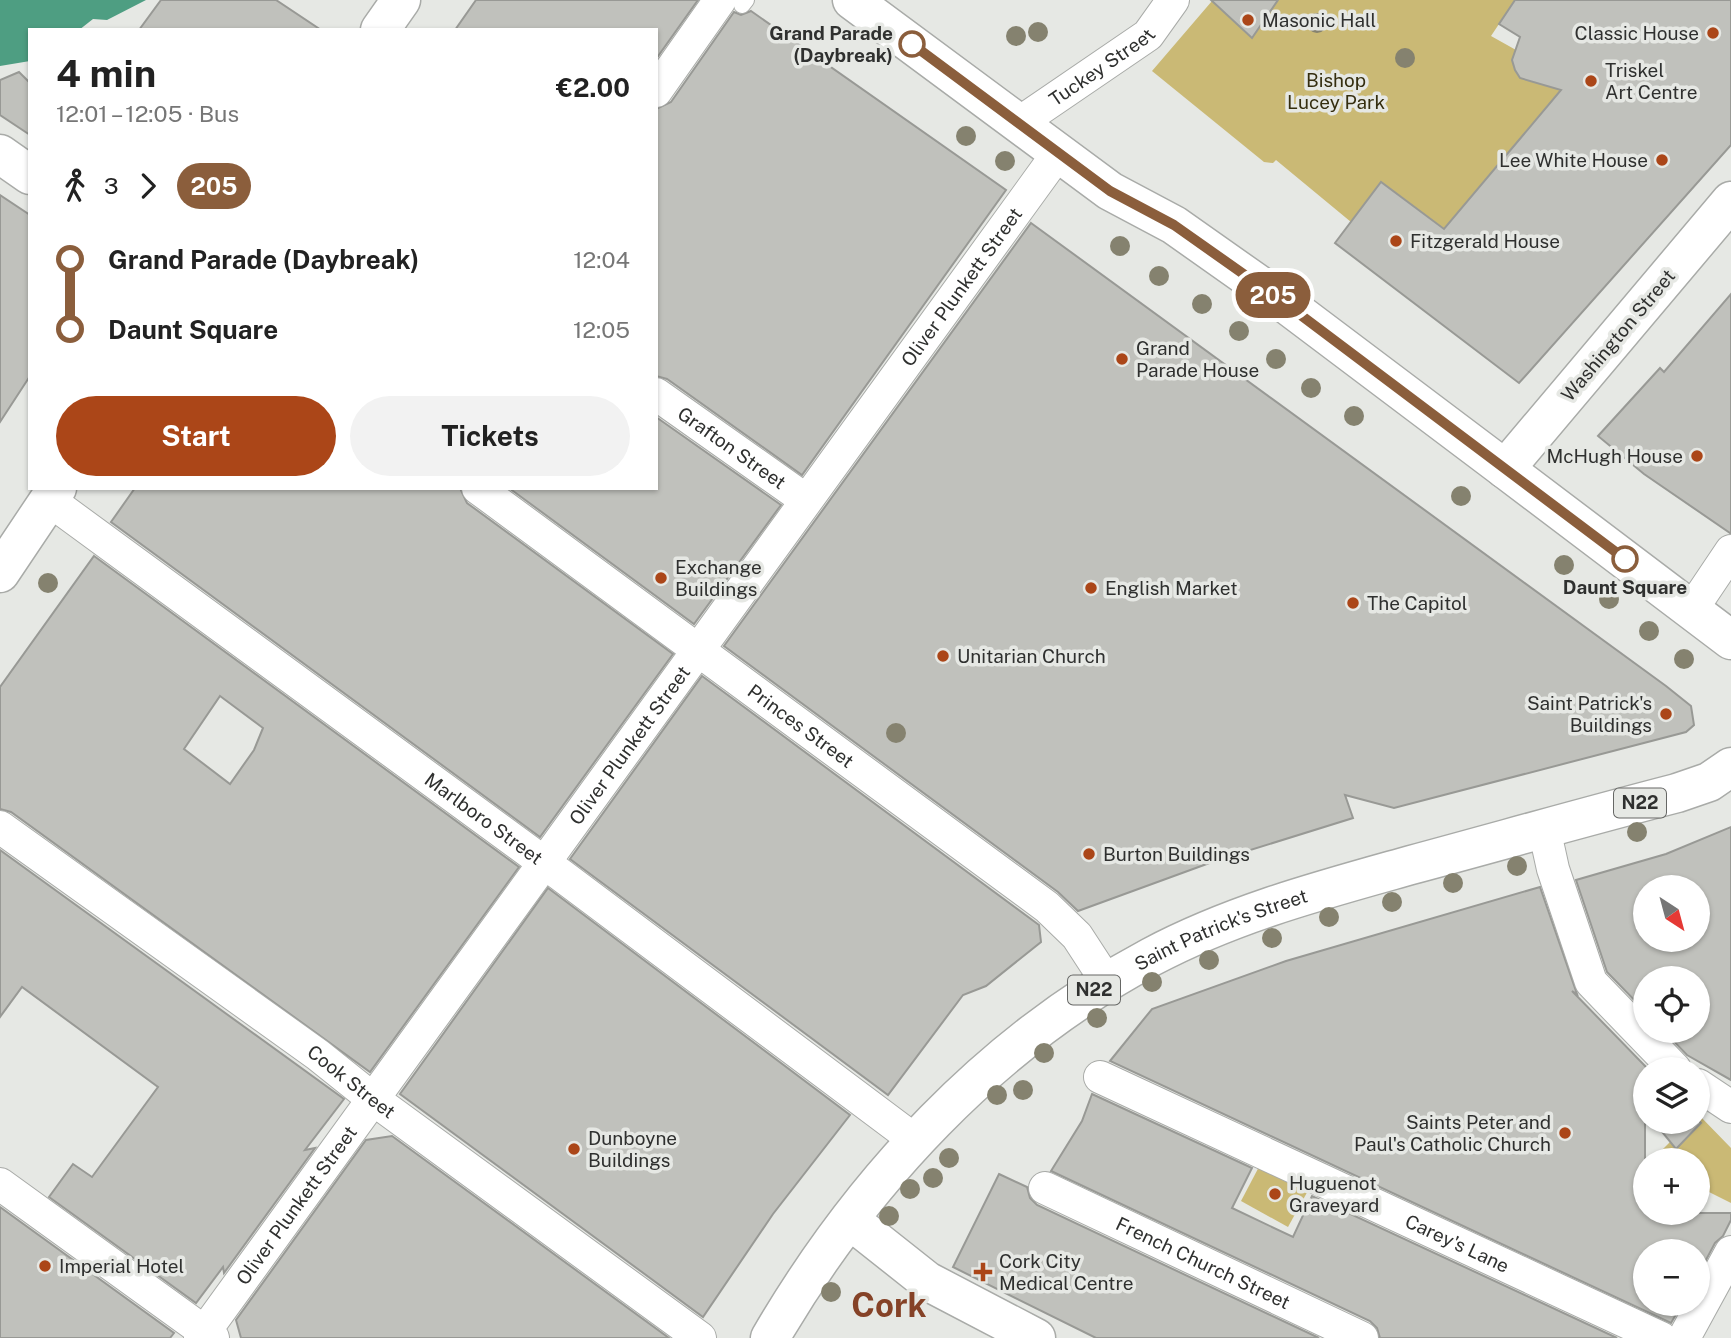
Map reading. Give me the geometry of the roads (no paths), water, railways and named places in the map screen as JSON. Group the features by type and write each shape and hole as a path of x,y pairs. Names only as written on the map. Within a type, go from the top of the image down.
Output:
{"main road":[{"path":"381,28 401,0"},
{"path":"852,0 1110,191 1174,225 1286,304 1731,640"},
{"path":"0,154 28,174"},
{"name":"Washington Street","path":"1505,469 1731,201"},
{"path":"0,573 53,494"},
{"name":"Saint Patrick's Street","path":"770,1338 850,1220 916,1141 996,1063 1068,1007 1107,982 1201,933 1282,901 1677,793 1709,782 1731,767"},
{"path":"850,1220 927,1281 1037,1338"}],"street":[{"name":"Tuckey Street","path":"1018,123 1148,34 1172,0"},
{"path":"658,89 736,2"},
{"name":"Oliver Plunkett Street","path":"206,1336 373,1099 1059,152"},
{"name":"Grafton Street","path":"658,395 806,500"},
{"name":"Princes Street","path":"481,490 699,648 1047,907 1077,936 1107,982"},
{"name":"Marlboro Street","path":"53,494 916,1141"},
{"path":"1692,610 1727,565"},
{"name":"Cook Street","path":"0,827 318,1055 373,1099 700,1338"},
{"path":"1544,828 1553,869 1591,982 1663,1057"},
{"name":"Carey's Lane","path":"1100,1077 1661,1338"},
{"path":"1710,1093 1731,1107"},
{"path":"0,1184 206,1336"},
{"name":"French Church Street","path":"1045,1188 1362,1338"},
{"path":"1684,1338 1731,1252"}],"place":[{"name":"Masonic Hall","path":"1248,20"},
{"name":"Classic House","path":"1713,33"},
{"name":"Grand Parade (Daybreak)","path":"912,44"},
{"name":"Triskel Art Centre","path":"1591,81"},
{"name":"Lee White House","path":"1662,160"},
{"name":"Fitzgerald House","path":"1396,241"},
{"name":"Grand Parade House","path":"1122,359"},
{"name":"McHugh House","path":"1697,456"},
{"name":"Daunt Square","path":"1625,559"},
{"name":"Exchange Buildings","path":"661,578"},
{"name":"English Market","path":"1091,588"},
{"name":"The Capitol","path":"1353,603"},
{"name":"Unitarian Church","path":"943,656"},
{"name":"Saint Patrick's Buildings","path":"1666,714"},
{"name":"Burton Buildings","path":"1089,854"},
{"name":"Saints Peter and Paul's Catholic Church","path":"1565,1133"},
{"name":"Dunboyne Buildings","path":"574,1149"},
{"name":"Huguenot Graveyard","path":"1275,1194"},
{"name":"Imperial Hotel","path":"45,1266"},
{"name":"Cork City Medical Centre","path":"983,1272"}],"district":[{"name":"Cork","path":"889,1305"}],"park label":[{"name":"Bishop Lucey Park","path":"1336,91"}]}
